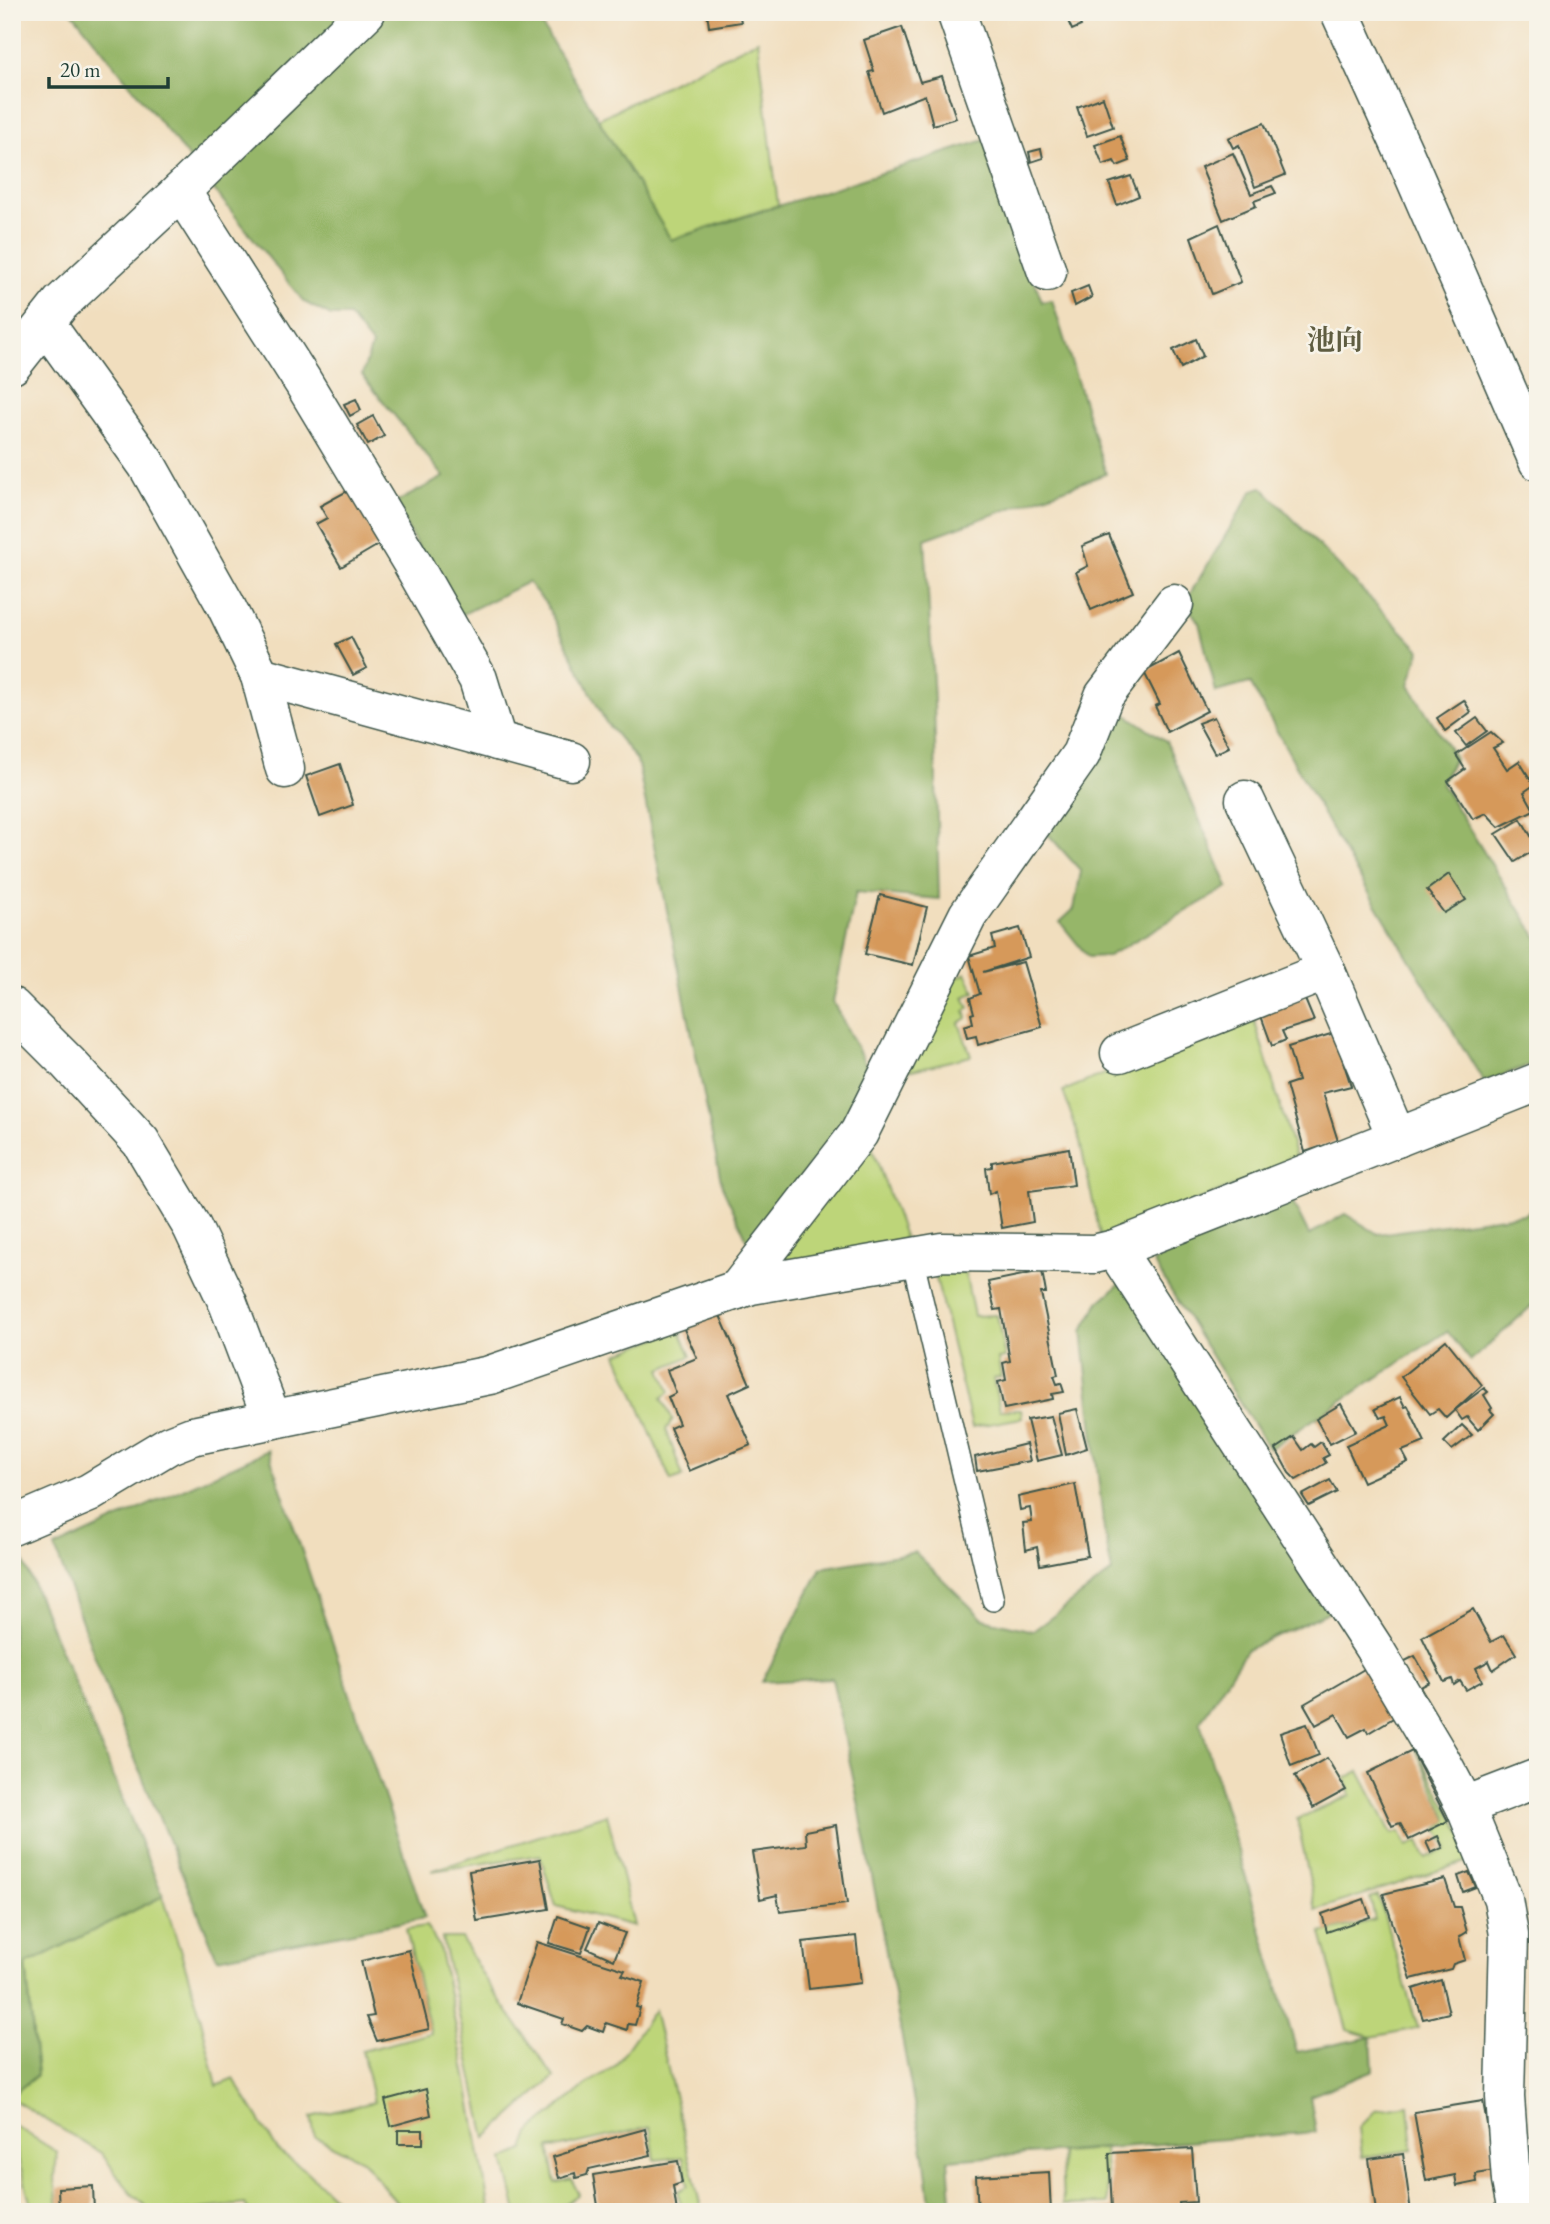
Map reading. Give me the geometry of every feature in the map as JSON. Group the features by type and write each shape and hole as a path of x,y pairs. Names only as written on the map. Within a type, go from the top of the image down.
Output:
{"street":[{"path":"12,365 61,303 366,12"},
{"path":"956,12 1047,272"},
{"path":"1340,12 1538,461"},
{"path":"181,191 303,382 412,563 478,679 497,741"},
{"path":"45,323 148,465 225,604 260,676 285,769"},
{"path":"737,1290 859,1133 968,915 1081,754 1104,696 1174,604"},
{"path":"260,676 571,761"},
{"path":"1245,800 1326,971 1397,1138"},
{"path":"1120,1053 1326,971"},
{"path":"12,1007 141,1143 198,1238 228,1303 272,1419"},
{"path":"12,1526 89,1493 169,1445 192,1436 490,1375 751,1285 942,1252 1094,1254 1115,1250 1538,1082"},
{"path":"1115,1250 1374,1648 1465,1806 1503,1899 1509,1935 1505,2097 1511,2181 1517,2212"},
{"path":"1465,1806 1538,1777"}],"lane":[{"path":"912,1257 993,1600"}],"green space":[{"path":"72,12 534,12 671,240 985,140 1042,302 1052,300 1106,474 925,539 934,701 939,899 856,892 833,1002 875,1082 749,1244 722,1186 637,760 605,721 546,604 528,582 459,616 393,504 444,477 362,375 372,345 349,316 331,316 304,302"},
{"path":"758,40 778,205 671,240 598,119"},
{"path":"1262,487 1420,650 1409,685 1455,758 1441,783 1538,939 1538,1062 1484,1082 1343,850 1250,683 1216,692 1199,623 1185,602 1253,490"},
{"path":"1115,707 1166,741 1228,887 1108,956 1088,957 1060,922 1074,909 1081,871 1047,833"},
{"path":"966,973 975,992 964,997 969,1008 965,1011 967,1018 959,1023 971,1056 908,1071 948,983"},
{"path":"1252,1013 1297,1161 1101,1239 1079,1137 1063,1091"},
{"path":"870,1142 905,1239 762,1270"},
{"path":"1288,1193 1309,1235 1345,1214 1378,1234 1525,1214 1538,1203 1538,1300 1471,1361 1447,1331 1269,1449 1153,1262"},
{"path":"965,1272 974,1316 997,1315 1005,1358 998,1359 1001,1377 993,1379 1000,1410 1021,1410 1022,1418 972,1427 935,1274"},
{"path":"1122,1282 1331,1611 1246,1650 1200,1722 1297,2052 1371,2037 1373,2071 1310,2096 1316,2132 948,2160 952,2212 931,2212 925,2162 859,1806 832,1678 762,1682 821,1568 915,1552 983,1619 1033,1631 1112,1572 1104,1530 1082,1331 1099,1302"},
{"path":"679,1329 691,1356 661,1369 670,1392 662,1398 673,1420 666,1429 683,1477 671,1481 617,1354"},
{"path":"268,1450 425,1918 217,1958 111,1701 55,1548"},
{"path":"16,1543 163,1896 26,1964 37,2075 12,2095 12,1544"},
{"path":"1413,1743 1475,1859 1316,1910 1297,1819 1351,1795 1345,1778 1359,1771 1392,1834 1400,1832 1407,1846 1419,1841 1426,1858 1448,1849 1438,1829 1448,1820"},
{"path":"607,1814 634,1926 556,1906 540,1855 431,1871"},
{"path":"1378,1895 1418,2028 1371,2037 1347,2030 1321,1933 1375,1920 1370,1898"},
{"path":"163,1896 198,2007 217,2086 234,2079 279,2152 309,2173 349,2212 249,2212 245,2204 153,2212 131,2193 101,2153 12,2099 12,2095 37,2075 26,1964"},
{"path":"426,1926 439,1946 490,2212 404,2212 362,2160 315,2137 311,2117 374,2102 362,2051 431,2033 406,1929"},
{"path":"442,1938 461,1938 483,1976 554,2077 486,2138"},
{"path":"654,2010 702,2212 683,2212 678,2191 688,2186 683,2157 655,2160 650,2127 549,2148 556,2183 571,2179 579,2194 564,2205 561,2212 517,2212 504,2159 524,2150 531,2131 586,2085 615,2066"},
{"path":"1409,2105 1413,2150 1362,2157 1359,2127 1376,2110"},
{"path":"12,2124 57,2152 55,2179 58,2212 33,2212 12,2136"},
{"path":"1104,2149 1108,2204 1063,2205 1061,2152"}],"building":[{"path":"707,12 739,12 741,22 709,27"},
{"path":"1064,12 1075,12 1081,26 1072,30"},
{"path":"902,27 920,82 942,76 956,118 933,125 925,95 882,112 869,72 874,71 864,40"},
{"path":"1103,97 1113,127 1087,136 1077,107"},
{"path":"1264,123 1285,175 1255,187 1239,145 1233,148 1228,138"},
{"path":"1120,136 1130,161 1117,166 1114,161 1103,165 1095,145"},
{"path":"1041,149 1043,158 1031,162 1029,152"},
{"path":"1233,153 1251,194 1272,186 1276,193 1254,201 1256,206 1223,220 1201,167"},
{"path":"1131,176 1139,196 1117,205 1109,183"},
{"path":"1219,224 1241,282 1212,294 1191,237"},
{"path":"1088,286 1092,297 1075,306 1071,293"},
{"path":"1196,339 1203,356 1181,368 1173,350"},
{"path":"356,399 361,410 350,416 344,404"},
{"path":"373,416 384,436 368,445 357,425"},
{"path":"349,490 380,544 341,567 316,524 327,518 320,506"},
{"path":"1109,535 1133,592 1091,610 1076,572 1088,566 1082,546"},
{"path":"351,637 367,668 353,675 336,644"},
{"path":"1179,653 1207,711 1167,732 1155,706 1160,704 1144,672"},
{"path":"1464,700 1471,712 1445,731 1437,718"},
{"path":"1214,717 1229,747 1215,754 1198,723"},
{"path":"1477,718 1487,731 1466,746 1456,733"},
{"path":"1491,732 1503,743 1493,748 1507,769 1519,761 1534,785 1524,792 1534,810 1499,827 1486,813 1473,819 1448,781 1465,769 1456,755"},
{"path":"340,764 353,805 320,817 306,776"},
{"path":"1521,819 1538,848 1515,862 1496,834"},
{"path":"1449,874 1466,900 1444,913 1427,890"},
{"path":"880,895 927,907 913,965 865,954"},
{"path":"1020,928 1029,957 983,972 1023,962 1042,1027 978,1045 976,1036 967,1038 964,1026 973,1023 971,1014 974,1013 970,998 980,994 969,956 995,948 992,936"},
{"path":"1304,997 1314,1021 1282,1031 1286,1040 1272,1046 1260,1013"},
{"path":"1334,1033 1351,1086 1323,1093 1338,1141 1305,1152 1286,1085 1298,1081 1288,1047"},
{"path":"1069,1148 1074,1185 1029,1191 1033,1222 1002,1228 996,1191 989,1194 986,1168 992,1167 992,1162"},
{"path":"1042,1271 1046,1293 1041,1293 1058,1375 1054,1376 1057,1384 1061,1383 1064,1392 1052,1394 1053,1399 1004,1409 998,1382 1006,1380 1003,1363 1010,1361 1001,1309 995,1310 988,1282"},
{"path":"719,1313 750,1384 728,1394 751,1445 689,1471 670,1428 679,1424 668,1397 676,1393 667,1370 697,1358 683,1327"},
{"path":"1446,1340 1482,1385 1446,1418 1438,1409 1430,1414 1401,1377"},
{"path":"1484,1388 1488,1392 1484,1395 1494,1414 1478,1430 1467,1417 1462,1420 1455,1410"},
{"path":"1400,1397 1405,1407 1408,1406 1425,1442 1402,1451 1408,1462 1363,1482 1346,1445 1390,1425 1386,1416 1380,1418 1375,1409"},
{"path":"1341,1404 1356,1431 1330,1444 1316,1419"},
{"path":"1077,1409 1087,1448 1066,1455 1058,1413"},
{"path":"1051,1416 1062,1455 1037,1461 1027,1420"},
{"path":"1462,1425 1472,1435 1452,1450 1444,1442"},
{"path":"1294,1437 1303,1450 1311,1444 1314,1447 1321,1442 1329,1455 1323,1458 1326,1463 1296,1480 1276,1449"},
{"path":"1026,1444 1030,1461 977,1471 975,1457"},
{"path":"1330,1480 1337,1492 1309,1506 1302,1495"},
{"path":"1075,1484 1088,1556 1040,1565 1037,1547 1026,1550 1023,1523 1032,1522 1030,1508 1020,1510 1018,1497"},
{"path":"1473,1609 1491,1642 1504,1635 1516,1654 1493,1670 1489,1661 1476,1668 1482,1681 1466,1690 1460,1681 1454,1685 1452,1679 1444,1682 1422,1637"},
{"path":"1415,1656 1430,1682 1417,1689 1403,1662"},
{"path":"1366,1668 1395,1717 1368,1733 1366,1728 1349,1737 1336,1714 1316,1725 1304,1704"},
{"path":"1307,1724 1319,1755 1291,1766 1280,1733"},
{"path":"1412,1751 1448,1821 1409,1840 1400,1823 1392,1826 1368,1773"},
{"path":"1327,1758 1346,1790 1313,1808 1295,1776"},
{"path":"836,1825 847,1904 780,1912 777,1895 760,1899 752,1852 806,1845 805,1831"},
{"path":"1438,1836 1443,1848 1431,1853 1426,1842"},
{"path":"540,1859 549,1909 477,1921 469,1871"},
{"path":"1469,1872 1476,1887 1463,1892 1458,1876"},
{"path":"1445,1879 1454,1907 1460,1907 1467,1932 1459,1937 1465,1960 1453,1964 1451,1969 1411,1979 1383,1894"},
{"path":"1364,1899 1370,1917 1327,1932 1322,1914"},
{"path":"558,1916 590,1927 581,1953 549,1943"},
{"path":"598,1923 625,1933 614,1960 587,1948"},
{"path":"856,1936 861,1983 809,1989 803,1942"},
{"path":"537,1942 625,1970 622,1975 644,1982 636,2007 640,2008 635,2025 628,2024 627,2030 606,2023 603,2032 587,2026 582,2031 562,2024 564,2019 517,2003"},
{"path":"409,1950 429,2029 377,2041 367,2017 374,2016 361,1961"},
{"path":"1441,1980 1449,2013 1423,2019 1413,1989"},
{"path":"426,2089 431,2115 391,2126 385,2100"},
{"path":"1483,2101 1495,2171 1476,2174 1477,2182 1457,2186 1455,2175 1426,2181 1414,2112"},
{"path":"645,2129 651,2155 589,2169 587,2175 576,2178 575,2173 559,2178 553,2157"},
{"path":"398,2130 423,2130 423,2144 398,2144"},
{"path":"1192,2149 1196,2202 1179,2203 1179,2212 1093,2212 1112,2208 1109,2153"},
{"path":"1403,2154 1411,2212 1376,2212 1369,2159"},
{"path":"678,2161 682,2183 673,2186 677,2212 599,2212 593,2175"},
{"path":"1049,2172 1051,2212 978,2212 976,2176"},
{"path":"93,2186 94,2212 59,2212 58,2188"}],"district":[{"name":"池向","path":"1335,340"}]}
